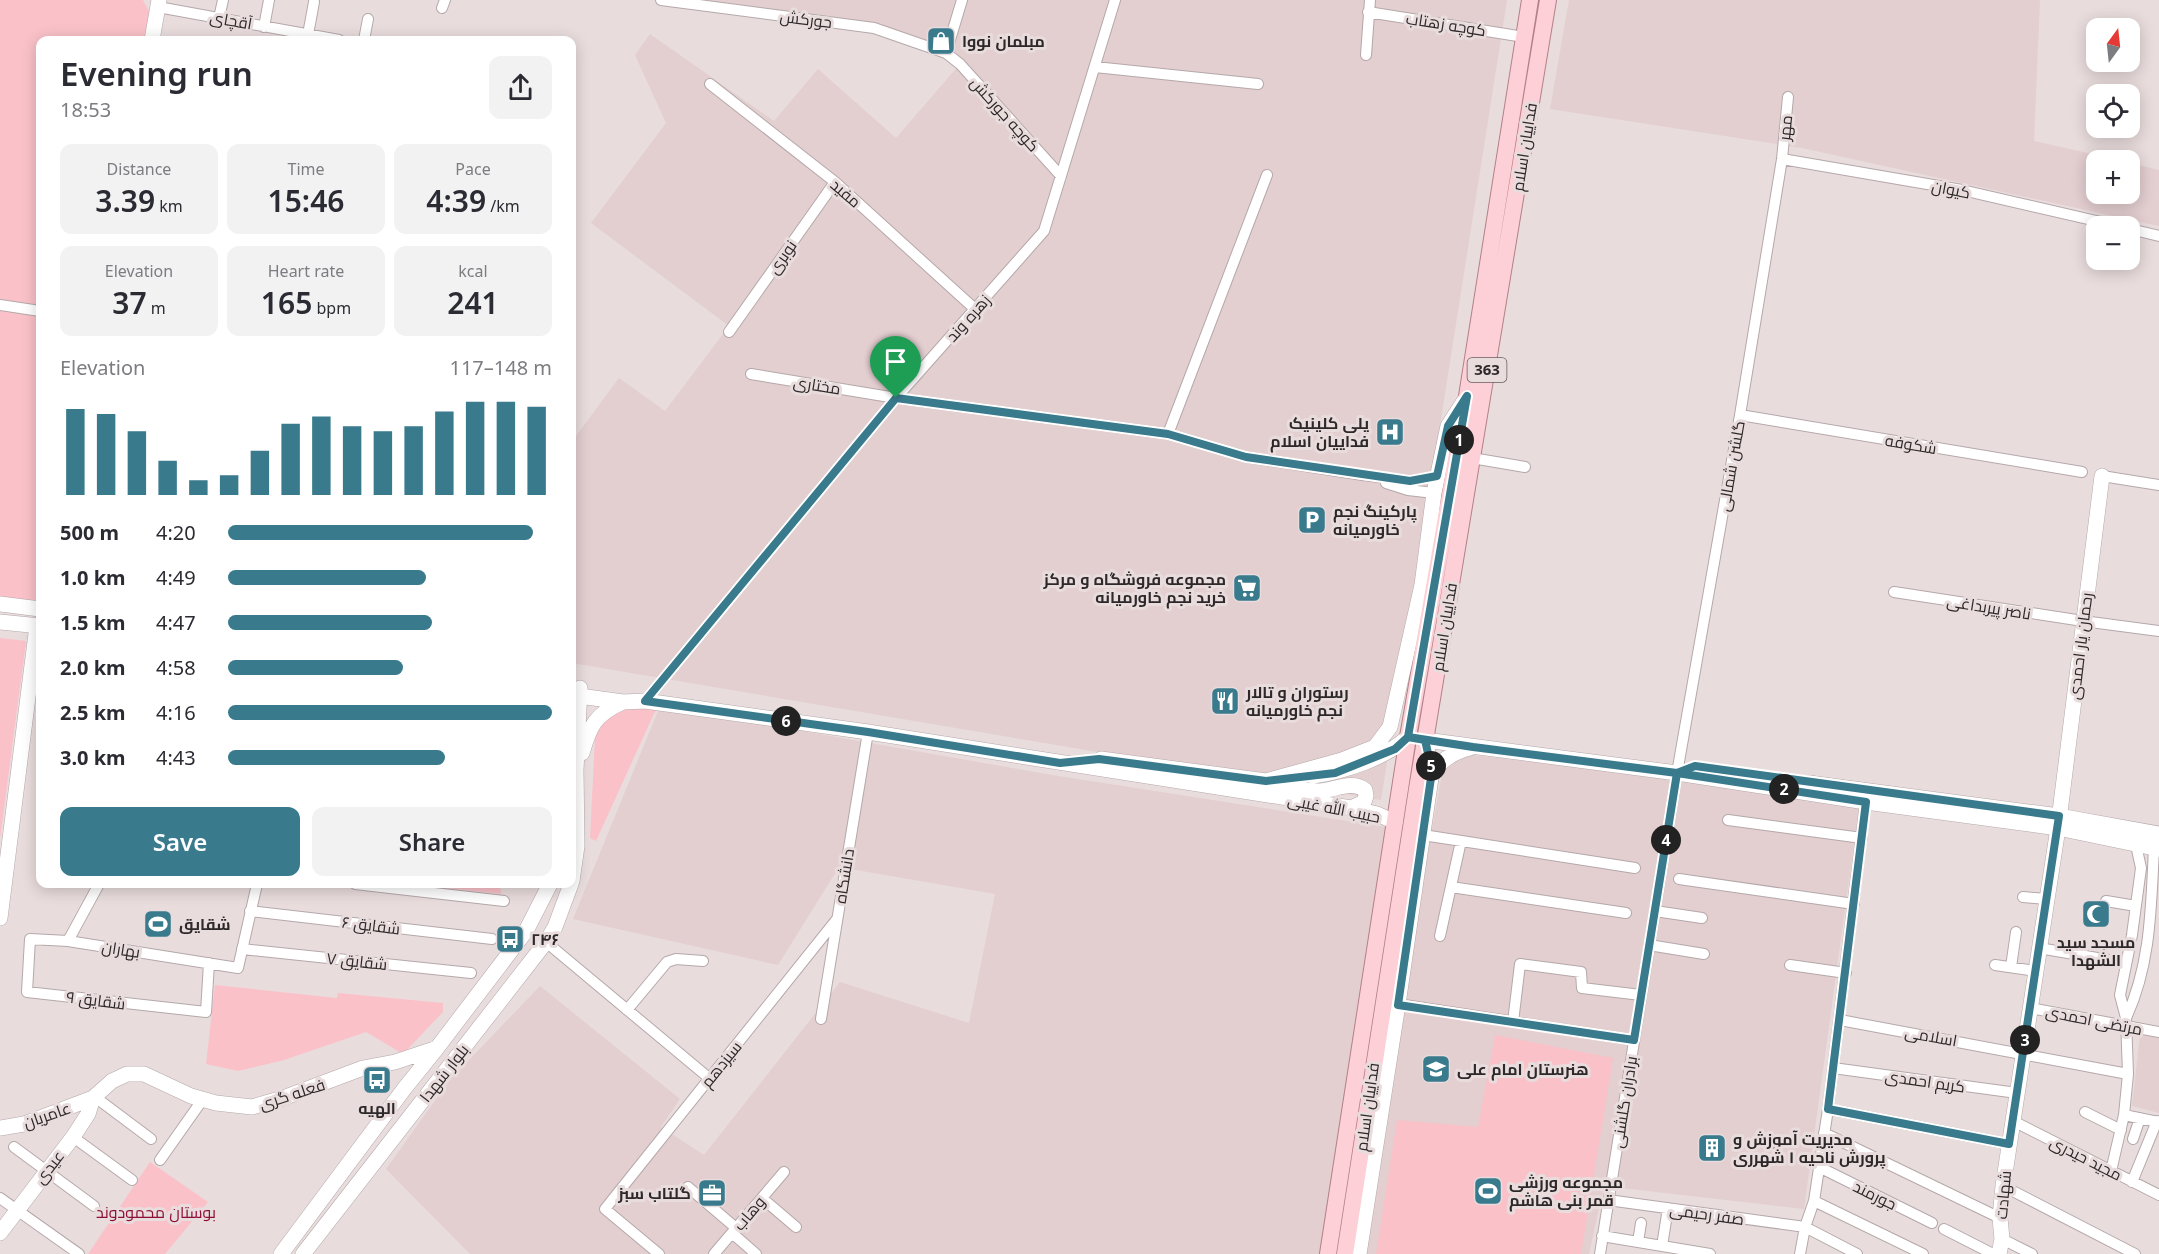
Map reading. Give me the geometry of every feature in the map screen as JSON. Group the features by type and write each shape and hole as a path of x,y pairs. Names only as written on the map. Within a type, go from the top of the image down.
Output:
{"main road":[{"name":"فداییان اسلام","path":"1328,1254 1408,737 1467,396 1530,0"},
{"name":"فداییان اسلام","path":"1345,1254 1391,1003 1417,789 1548,0"},
{"path":"1408,737 1425,740"}],"street":[{"path":"219,18 223,0"},
{"path":"264,27 269,0"},
{"name":"جورکش","path":"661,0 874,28 946,53"},
{"path":"946,53 962,0"},
{"name":"زهره وند","path":"645,701 896,398 1044,231 1115,0"},
{"path":"1366,55 1370,0"},
{"path":"307,36 314,2"},
{"path":"153,36 158,4"},
{"name":"آقچای","path":"158,4 299,36"},
{"name":"کوچه زهتاب","path":"1368,12 1524,37"},
{"path":"365,36 368,19"},
{"name":"کوچه جورکش","path":"946,53 960,64 1061,176"},
{"path":"1095,67 1258,84"},
{"name":"مفید","path":"710,84 835,182 976,310"},
{"name":"مهر","path":"1782,159 1788,97"},
{"name":"کیوان","path":"1782,159 1962,190 2086,219"},
{"name":"گلشن شمالی","path":"1677,773 1782,159"},
{"path":"1168,434 1267,175"},
{"name":"نوبری","path":"729,332 835,182"},
{"path":"2140,231 2159,236"},
{"path":"0,305 36,310"},
{"name":"مختاری","path":"751,374 896,398 1168,434 1246,457 1363,475 1410,481 1437,476"},
{"path":"1266,781 1342,760 1375,747 1390,727 1422,585 1434,493 1448,426 1467,396"},
{"name":"شکوفه","path":"1740,415 2082,472"},
{"path":"1472,458 1525,467"},
{"name":"مختاری","path":"1363,475 1408,490 1434,493"},
{"path":"2102,476 2159,485"},
{"name":"رحمان یار احمدی","path":"2059,822 2102,476"},
{"name":"ناصر پیربداغی","path":"1894,592 2159,631"},
{"path":"0,604 36,608"},
{"path":"0,622 36,626"},
{"path":"0,918 36,648"},
{"name":"حبیب الله غیبی","path":"576,692 626,694 645,701"},
{"name":"حبیب الله غیبی","path":"576,692 622,702 645,701 868,732 1351,808 1377,813 1395,822"},
{"name":"بلوار شهدا","path":"576,692 576,852"},
{"path":"576,770 591,727 599,715 622,702"},
{"name":"دانشگاه","path":"821,1019 868,732"},
{"name":"حبیب الله غیبی","path":"1060,763 1099,759 1266,781 1335,773 1395,749 1408,737"},
{"path":"1359,1254 1391,1003 1423,835 1432,771 1425,740 1867,796 2157,838"},
{"path":"1417,789 1432,771 1456,751 1473,747"},
{"name":"برادران گلشنی","path":"1599,1254 1677,773"},
{"path":"1266,781 1318,791 1352,784 1360,786 1365,790 1364,802 1351,808"},
{"path":"1800,1254 1805,1227 1814,1201 1828,1109 1867,796"},
{"path":"1728,820 1862,838"},
{"path":"2059,822 2136,845 2157,838"},
{"name":"شهادت","path":"2000,1247 2003,1186 2059,822"},
{"path":"1423,835 1635,868"},
{"path":"2126,1022 2137,994 2145,960 2155,899 2157,838"},
{"path":"1440,936 1461,841"},
{"path":"2111,1171 2124,1115 2128,1074 2126,1022 2120,994 2141,868 2136,845"},
{"path":"1678,879 1854,904"},
{"path":"1451,887 1626,913"},
{"path":"68,941 97,888"},
{"path":"242,949 256,888"},
{"path":"388,888 504,902"},
{"name":"بلوار شهدا","path":"285,1249 526,931 547,888"},
{"name":"بلوار شهدا","path":"303,1254 546,942 555,927 569,888"},
{"path":"2023,897 2046,899"},
{"path":"2106,901 2136,906"},
{"name":"شقایق ۶","path":"250,911 492,939"},
{"path":"1655,911 1702,918"},
{"name":"سیزدهم","path":"659,1254 605,1209 837,919"},
{"path":"2011,967 2016,933"},
{"name":"شقایق ۹","path":"68,941 30,939 27,992 206,1012 209,963"},
{"name":"بهاران","path":"68,941 238,968 242,949"},
{"path":"546,942 709,1078"},
{"path":"1649,945 1704,954"},
{"path":"2039,948 2126,963"},
{"name":"شقایق ۷","path":"242,949 471,974"},
{"path":"627,1010 668,962 676,959 703,961"},
{"path":"1513,1022 1520,964 1581,972 1582,988 1641,995"},
{"path":"1790,965 1845,973"},
{"path":"1995,965 2036,971"},
{"path":"1391,1003 1634,1040"},
{"name":"مرتضی احمدی","path":"2030,1008 2126,1022 2159,1032"},
{"name":"اسلامی","path":"1840,1020 2128,1074"},
{"path":"437,1048 453,1061"},
{"name":"فعله گری","path":"94,1098 112,1081 127,1074 144,1074 190,1096 216,1103 252,1107 292,1095 363,1068 395,1062 437,1048"},
{"path":"395,1062 405,1077 404,1089"},
{"name":"کریم احمدی","path":"1833,1068 2017,1093"},
{"path":"94,1098 151,1139"},
{"name":"عامریان","path":"0,1128 24,1124 94,1098"},
{"name":"عیدی","path":"0,1233 73,1137 88,1114 94,1098"},
{"path":"160,1160 203,1099"},
{"path":"1828,1109 2009,1144"},
{"path":"2085,1112 2121,1130"},
{"path":"2124,1115 2158,1121 2132,1182"},
{"path":"2133,1139 2140,1118"},
{"name":"مجید حیدری","path":"2013,1121 2159,1195"},
{"path":"1824,1132 2000,1218"},
{"path":"73,1137 132,1180"},
{"path":"14,1147 94,1206"},
{"name":"جورمند","path":"1819,1167 1932,1223"},
{"name":"وهاب","path":"714,1254 784,1172"},
{"path":"2003,1186 2135,1254"},
{"path":"688,1187 756,1254"},
{"path":"0,1198 79,1254"},
{"path":"762,1198 796,1227"},
{"name":"صفر رحیمی","path":"1608,1200 1805,1227 1857,1254"},
{"path":"1814,1201 1923,1254"},
{"path":"1662,1246 1668,1208"},
{"path":"1638,1242 1641,1223"},
{"path":"1944,1229 1993,1254"},
{"path":"1602,1236 1704,1253"},
{"path":"2000,1247 2032,1254"},
{"path":"270,1254 285,1249"}],"shaded area":[{"path":"661,0 1507,0 1381,800 576,664 576,436 619,378 665,411 729,326 591,223 666,123 635,55 650,34 774,121 818,69 896,138 960,64 874,28"},
{"path":"1569,0 2040,0 2034,141 2086,153 2086,204 2140,204 2140,165 2159,170 2159,226 2140,222 2140,216 2113,216 1802,148 1550,109"},
{"path":"660,706 1052,775 1431,834 1446,752 1860,800 1804,1209 1604,1186 1589,1254 470,1254 386,1169 449,1081 540,986 680,1099 661,1127 704,1155 840,982 969,1023 995,894 839,867 778,965 573,919"},
{"path":"2140,1035 2159,1038 2159,1113 2132,1106"}],"green space":[{"path":"0,0 143,0 150,13 146,36 36,36 36,305 0,299"},
{"path":"0,309 36,316 36,601 0,597"},
{"path":"0,638 26,641 0,839"},
{"path":"623,706 657,707 596,841 590,838 595,738 601,724"},
{"path":"446,888 500,888 501,894"},
{"path":"215,985 337,998 338,993 443,1003 443,1012 403,1054 366,1032 284,1060 238,1071 206,1064"},
{"name":"مجموعه ورزشی قمر بنی هاشم","path":"1495,1035 1613,1058 1581,1254 1376,1254 1397,1120 1478,1127"},
{"name":"بوستان محمودوند","path":"150,1162 208,1202 165,1254 88,1254"}],"place":[{"name":"مبلمان نووا","path":"941,41"},
{"name":"پلی کلینیک فداییان اسلام","path":"1390,432"},
{"name":"پارکینگ نجم خاورمیانه","path":"1312,520"},
{"name":"مجموعه فروشگاه و مرکز خرید نجم خاورمیانه","path":"1247,588"},
{"name":"رستوران و تالار نجم خاورمیانه","path":"1225,701"},
{"name":"مسجد سید الشهدا","path":"2096,914"},
{"name":"شقایق","path":"158,924"},
{"name":"۲۴۶","path":"510,939"},
{"name":"هنرستان امام علی","path":"1436,1069"},
{"name":"الهیه","path":"377,1080"},
{"name":"مدیریت آموزش و پرورش ناحیه ۱ شهرری","path":"1712,1148"},
{"name":"مجموعه ورزشی قمر بنی هاشم","path":"1488,1191"},
{"name":"گلتاب سبز","path":"712,1193"}],"route":[{"path":"896,398 645,701 868,732 1060,763 1099,759 1266,781 1335,773 1395,749 1408,737 1425,740 1432,771 1398,1005 1634,1040 1677,773 1695,766 2059,816 2009,1144 1828,1109 1866,802 1677,773 1408,737 1467,396 1448,426 1437,476 1410,481 1246,457 1168,434 896,398"}]}
